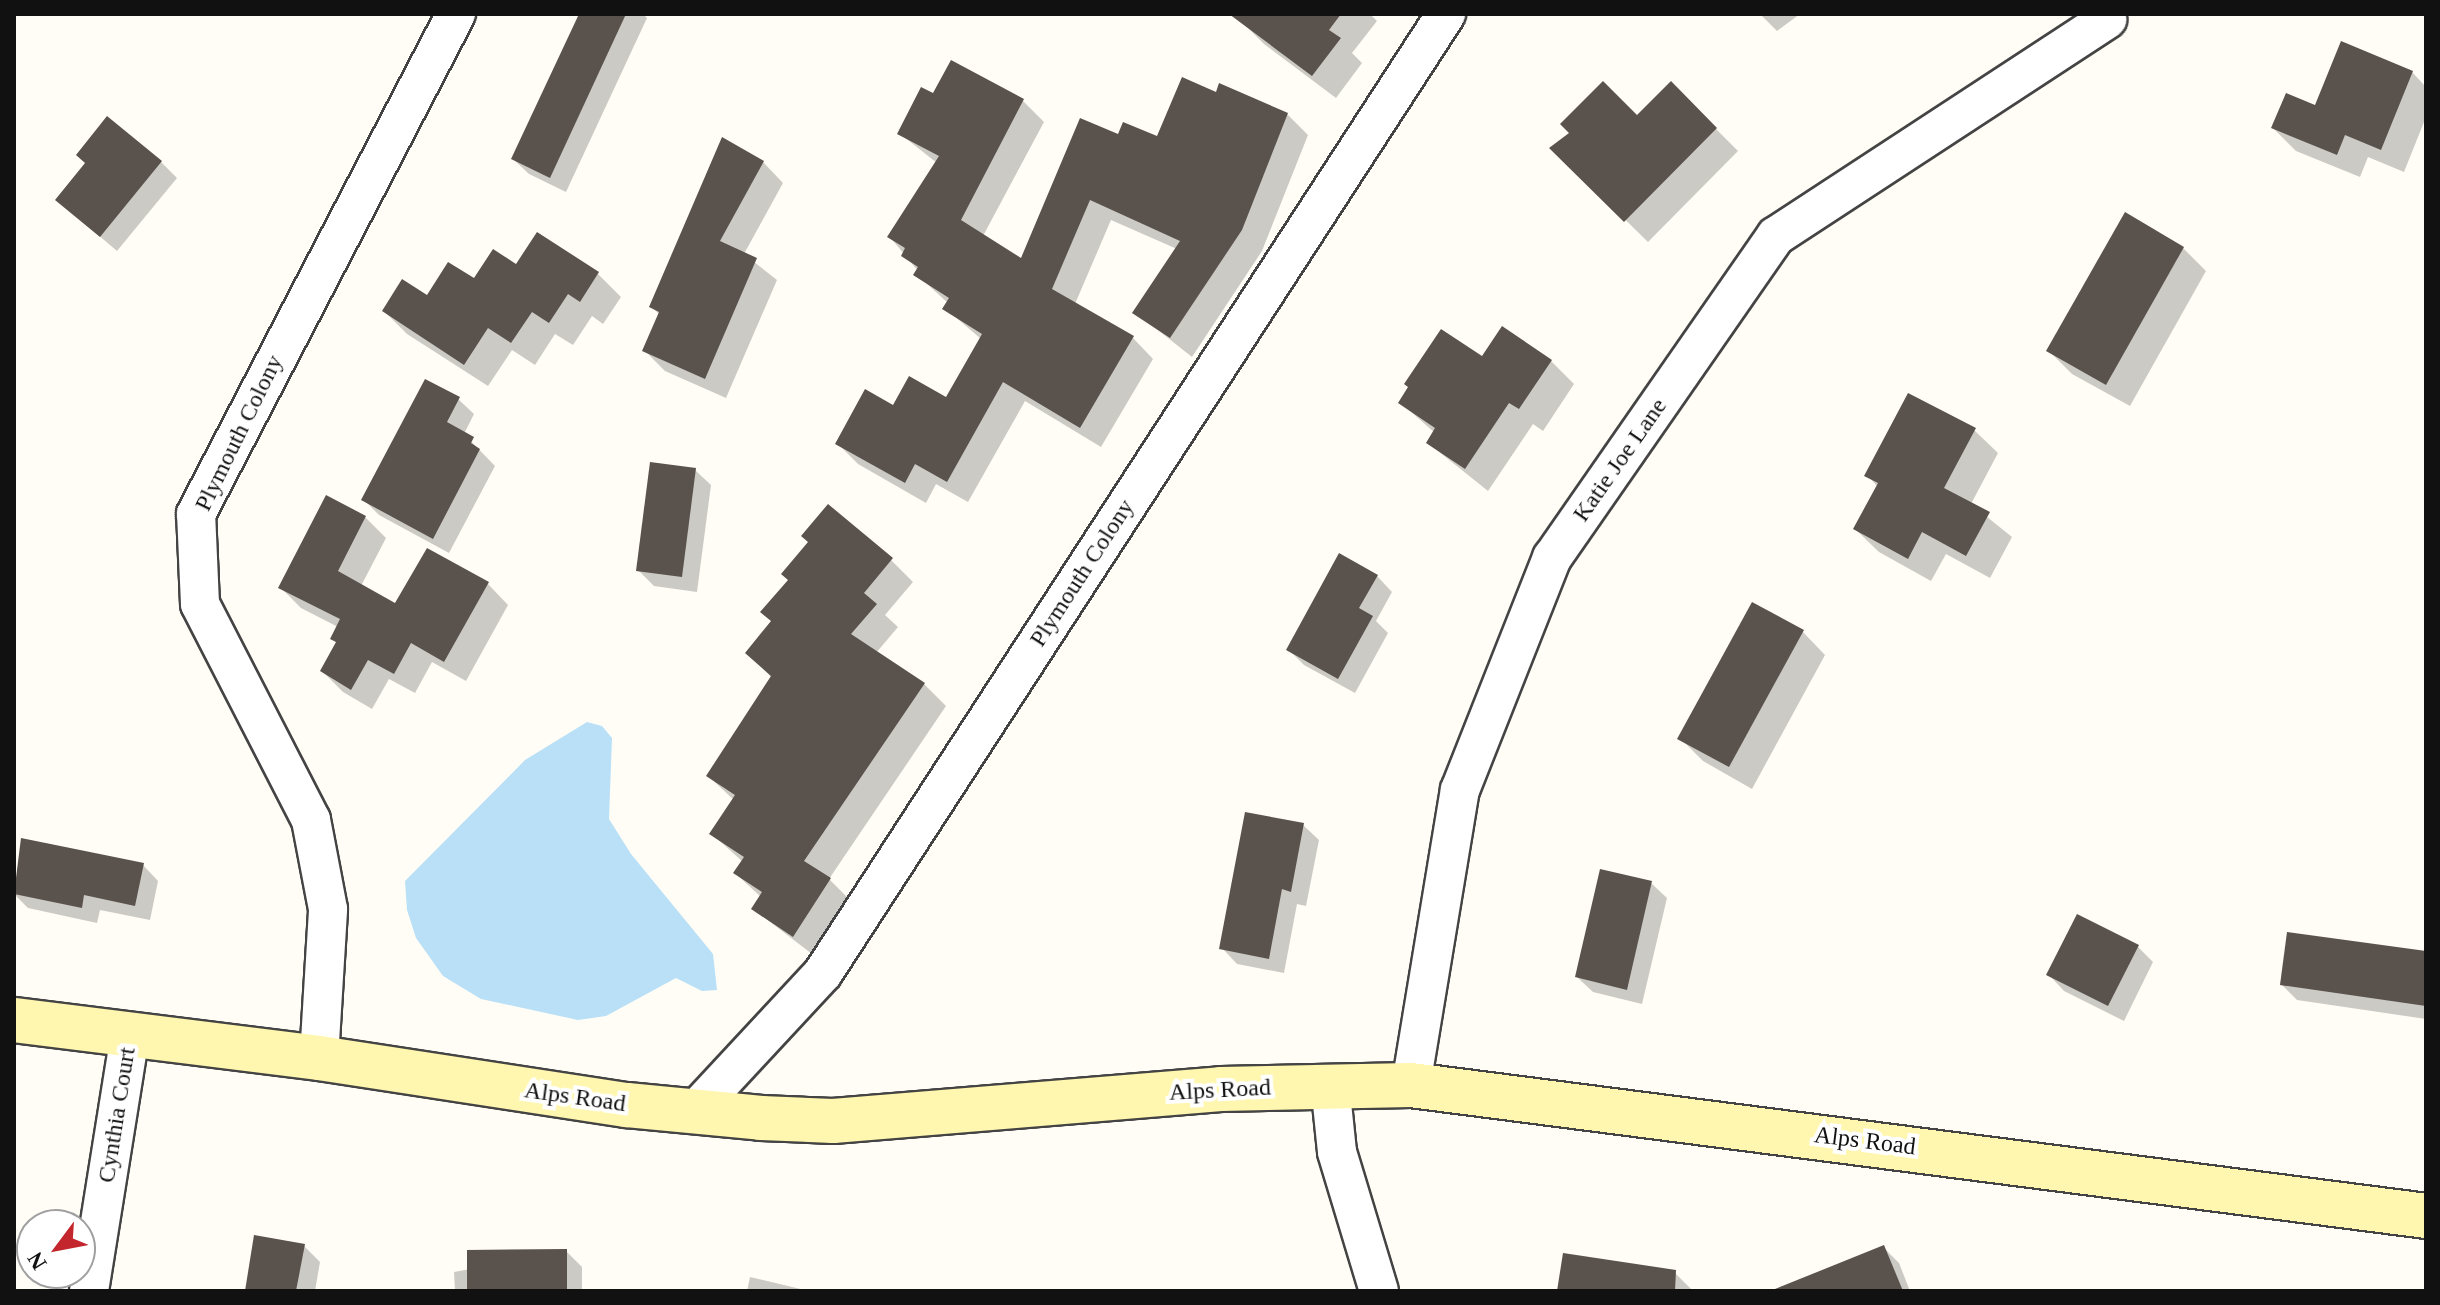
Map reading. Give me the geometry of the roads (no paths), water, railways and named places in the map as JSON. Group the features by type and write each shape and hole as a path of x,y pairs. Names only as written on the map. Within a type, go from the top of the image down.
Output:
{"street":[{"name":"Plymouth Colony","path":"319,1058 328,909 311,820 200,604 196,514 456,14"},
{"name":"Plymouth Colony","path":"693,1113 823,973 1446,14"},
{"name":"Katie Joe Lane","path":"1411,1085 1460,790 1552,558 1776,236 2107,19"},
{"name":"Alps Road","path":"14,1020 319,1058 693,1113 833,1121 1330,1084 1411,1085 2426,1216"},
{"name":"Cynthia Court","path":"89,1291 130,1035"},
{"path":"1330,1084 1337,1152 1379,1291"}],"water":[{"path":"587,722 602,726 612,738 609,819 631,854 713,954 717,990 702,991 676,978 606,1016 578,1020 481,999 443,976 416,938 407,910 405,881 525,760"}]}
